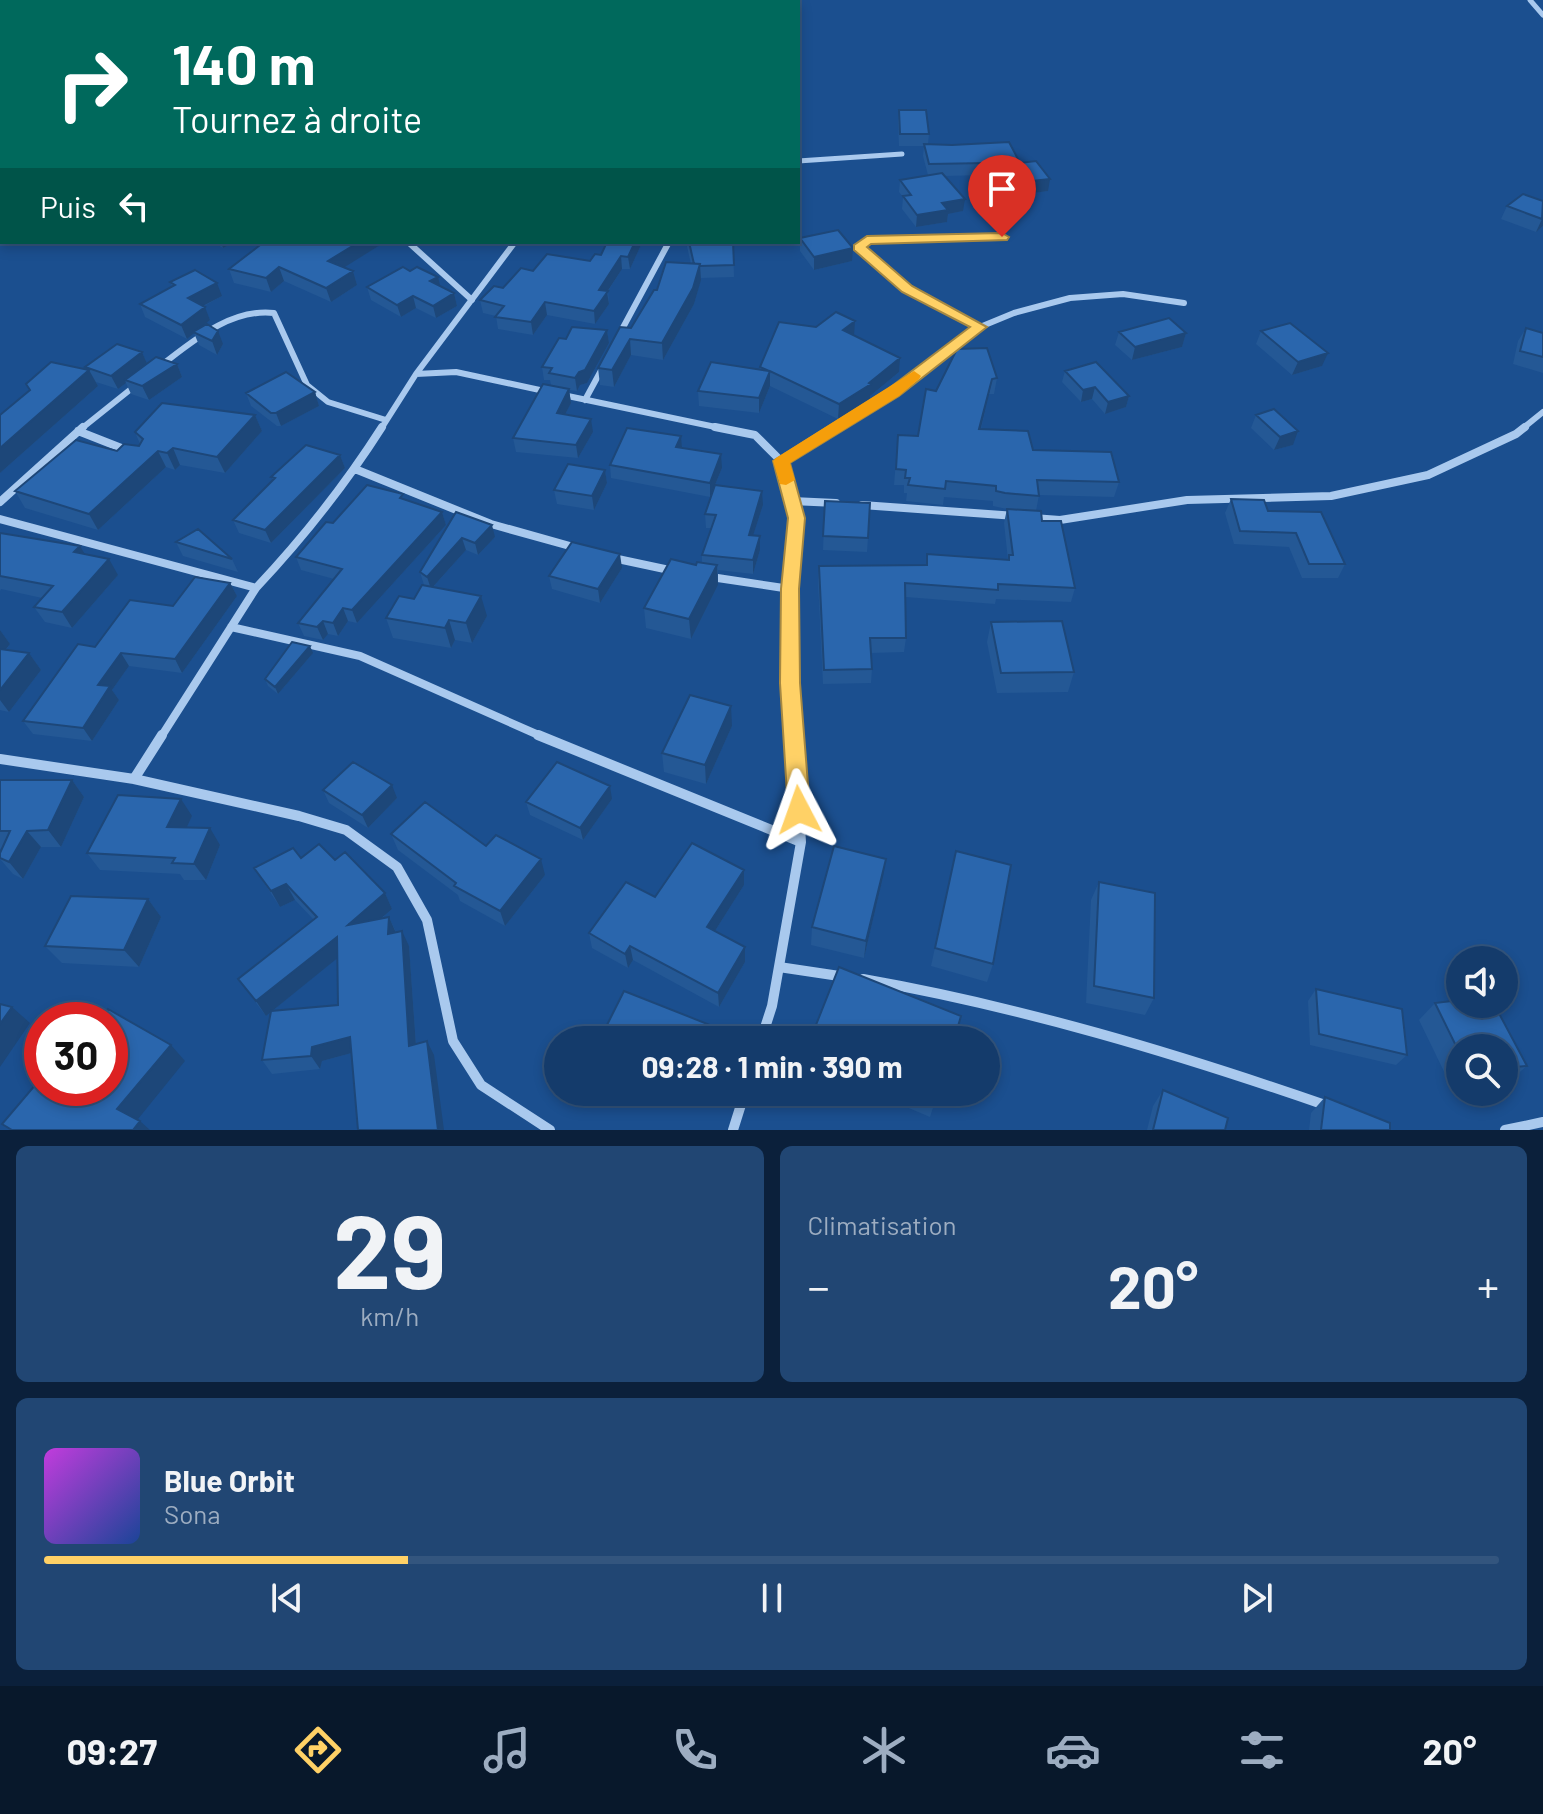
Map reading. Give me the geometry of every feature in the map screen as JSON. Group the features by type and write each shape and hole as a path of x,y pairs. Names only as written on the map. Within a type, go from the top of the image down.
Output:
{"street":[{"path":"1530,0 1543,15"},
{"path":"800,161 902,154"},
{"path":"980,327 907,289 859,247 867,240 1002,237"},
{"path":"410,244 472,300"},
{"path":"134,779 256,588 297,544 355,469 416,374 514,244"},
{"path":"613,347 668,244"},
{"path":"781,461 893,392 980,327 1014,313 1070,298 1123,294 1184,303"},
{"path":"0,502 78,431 186,348 233,318 261,309 274,313 307,385 328,402 386,420"},
{"path":"585,400 606,360"},
{"path":"416,374 456,372 755,435 781,461 796,518 790,589 790,683 801,842 772,1006 766,1026"},
{"path":"792,501 1060,520 1187,500 1331,496 1428,475 1516,434 1543,412"},
{"path":"78,431 144,457"},
{"path":"355,469 491,524 584,550"},
{"path":"0,519 256,588"},
{"path":"599,554 645,567 689,574"},
{"path":"703,576 790,589"},
{"path":"231,627 360,656 582,754 801,842"},
{"path":"0,759 134,779 299,816 346,830 397,867 427,920 453,1041 481,1085 550,1130"},
{"path":"779,967 916,987 1086,1026 1339,1110"},
{"path":"733,1130 741,1106"},
{"path":"1505,1130 1543,1122"}],"building":[{"path":"899,110 926,110 929,134 900,134"},
{"path":"1009,142 1020,163 1036,161 1050,179 1004,184 988,163 929,164 924,144 952,145"},
{"path":"942,173 965,199 942,203 948,210 917,215 903,196 911,195 900,180"},
{"path":"1523,194 1543,201 1542,219 1507,206"},
{"path":"838,230 853,248 814,257 800,238"},
{"path":"261,244 356,244 328,261 353,271 326,288 279,267 266,278 229,269"},
{"path":"606,244 634,244 628,257 621,256 599,290 608,291 594,311 545,302 531,322 495,317 504,306 480,300 494,286 503,288 521,268 533,271 547,254 590,261 595,254 601,255"},
{"path":"689,244 733,244 734,265 694,264"},
{"path":"666,262 700,264 693,288 662,343 630,339 612,370 598,368 620,327 631,328 654,290 657,290"},
{"path":"403,267 410,271 417,267 438,277 430,281 454,293 433,306 413,296 397,305 367,287"},
{"path":"195,270 217,283 188,298 205,307 181,325 140,304 175,285 170,282"},
{"path":"836,312 855,321 843,330 900,358 871,384 839,404 770,371 759,398 698,391 711,362 769,371 760,367 779,322 816,327"},
{"path":"1169,318 1186,333 1135,347 1119,332"},
{"path":"1290,323 1328,353 1298,362 1261,331"},
{"path":"207,324 218,331 212,341 193,332"},
{"path":"572,327 607,330 585,370 575,378 549,373 552,368 542,367 559,338 566,339"},
{"path":"1526,328 1543,333 1543,357 1520,351"},
{"path":"117,344 142,352 111,376 85,367"},
{"path":"987,348 997,378 992,379 979,429 1028,431 1033,450 1111,452 1119,482 1037,480 1039,496 996,491 996,486 946,481 945,489 908,485 910,478 905,478 906,470 896,469 898,435 918,436 926,389 936,391 957,349"},
{"path":"156,357 177,364 142,386 125,380"},
{"path":"51,362 89,370 0,448 0,415 30,390 26,384"},
{"path":"1096,362 1129,396 1108,402 1095,387 1083,390 1065,371"},
{"path":"286,372 315,392 276,413 271,413 246,393"},
{"path":"543,384 569,389 557,413 591,419 576,445 513,438"},
{"path":"162,403 255,415 217,457 173,448 167,453 158,451 89,514 15,491 76,440 117,451 124,444 139,446 143,439 135,432"},
{"path":"1274,409 1298,431 1280,437 1256,415"},
{"path":"627,428 681,436 676,447 721,454 710,483 610,465"},
{"path":"306,445 340,455 265,530 233,520 275,478 271,477"},
{"path":"568,464 605,470 592,496 554,490"},
{"path":"367,485 403,494 400,498 442,512 352,610 343,608 333,623 323,621 317,627 298,623 342,569 296,557 326,522 333,523"},
{"path":"715,485 762,491 749,535 760,536 753,560 702,555 716,515 705,514"},
{"path":"1231,499 1264,500 1268,511 1321,512 1345,564 1309,564 1296,533 1240,531"},
{"path":"825,501 870,503 868,538 823,536"},
{"path":"1007,509 1041,511 1042,521 1061,521 1075,588 998,584 998,590 905,583 906,638 870,638 872,669 824,670 819,566 927,565 927,554 1009,560 1009,555 1013,555"},
{"path":"456,512 492,525 475,543 462,538 427,577 420,572"},
{"path":"198,529 232,559 176,542"},
{"path":"0,533 80,546 74,552 109,559 62,612 34,607 53,586 0,576"},
{"path":"572,542 620,554 598,589 549,576"},
{"path":"671,559 696,565 697,562 717,565 689,619 644,608"},
{"path":"195,577 230,583 175,659 121,653 98,685 110,686 83,728 23,721 78,644 95,647 130,600 173,606"},
{"path":"422,585 481,596 466,623 449,620 445,628 386,618 399,596 414,599"},
{"path":"1062,621 1074,672 1001,673 991,622"},
{"path":"292,642 310,646 275,687 265,679"},
{"path":"0,649 29,653 0,690"},
{"path":"690,695 731,706 705,765 662,753"},
{"path":"353,762 392,785 362,815 323,790"},
{"path":"557,762 610,786 580,828 526,802"},
{"path":"0,780 72,780 48,830 27,831 9,862 0,858 10,831 0,831"},
{"path":"118,795 181,799 167,827 210,828 194,864 172,863 175,858 87,853"},
{"path":"425,802 486,846 496,835 541,859 500,911 454,886 456,883 391,834"},
{"path":"692,843 744,870 707,927 745,947 718,993 630,946 625,954 589,933 626,882 655,897"},
{"path":"319,844 335,860 345,852 385,893 348,925 389,917 388,934 402,931 409,1046 427,1041 438,1130 358,1130 350,1037 312,1047 311,1056 262,1060 271,1011 338,1005 337,937 256,1001 238,979 317,917 286,884 271,891 254,868 293,848 301,858"},
{"path":"834,846 886,859 866,941 812,927"},
{"path":"956,851 1011,865 993,964 935,948"},
{"path":"1099,882 1155,893 1154,998 1094,986"},
{"path":"71,896 148,899 124,950 45,946"},
{"path":"839,967 961,1016 958,1026 816,1026"},
{"path":"1316,989 1402,1009 1407,1055 1319,1034"},
{"path":"624,991 710,1025 710,1026 606,1026"},
{"path":"1446,1002 1446,1018 1501,1018 1510,1034 1450,1034 1435,1003"},
{"path":"0,1004 12,1007 0,1024"},
{"path":"128,1020 171,1045 128,1096"},
{"path":"1518,1049 1527,1066 1518,1067"},
{"path":"1163,1090 1228,1118 1225,1130 1153,1130"},
{"path":"1325,1097 1390,1123 1390,1130 1321,1130"},
{"path":"24,1098 24,1106 120,1106 117,1109 140,1121 133,1130 12,1130 2,1124"}],"slow traffic":[{"path":"786,480 781,461 914,376"}],"route":[{"path":"799,810 790,683 790,589 796,518 781,461 893,392 953,344 980,327 907,289 859,247 867,240 1002,237"}]}
